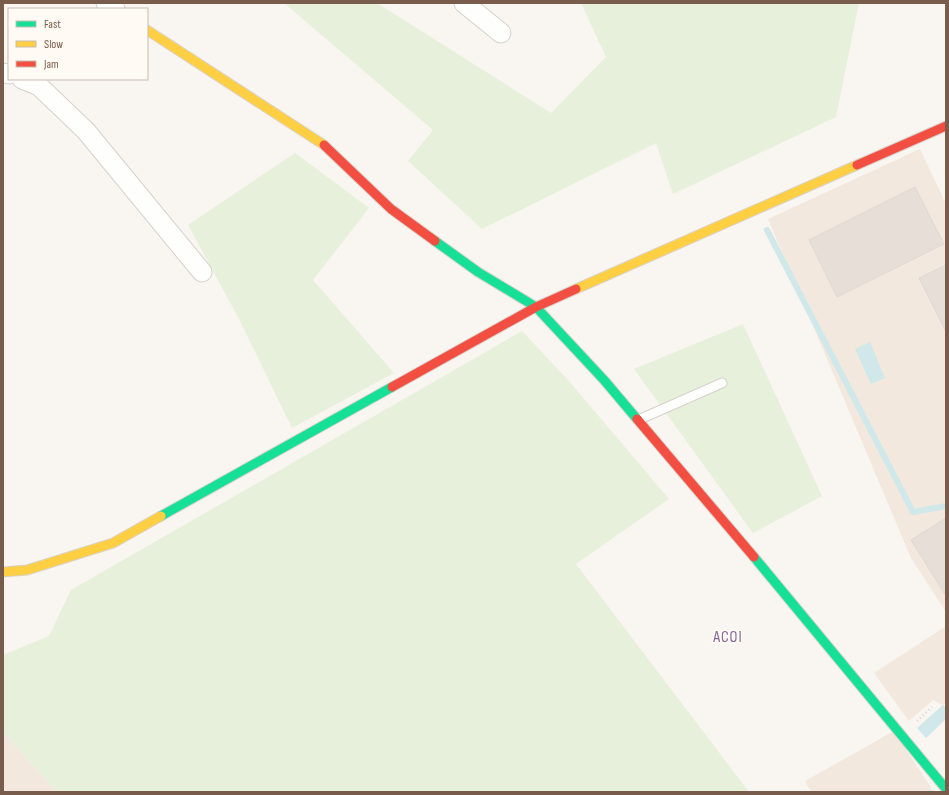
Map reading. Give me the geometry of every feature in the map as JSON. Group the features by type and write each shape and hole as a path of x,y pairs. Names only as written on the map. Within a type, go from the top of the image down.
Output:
{"street":[{"path":"464,3 501,33"},
{"path":"148,31 326,146 391,209 478,272 536,307 638,420 754,557 946,789"},
{"path":"24,80 39,86 86,131 202,272"},
{"path":"3,572 27,570 113,544 536,307 946,126"}],"lane":[{"path":"638,420 722,383"}],"shaded area":[{"path":"920,149 946,204 946,612 911,558 768,219"},
{"path":"946,626 946,703 943,705 933,700 909,721 874,673"},
{"path":"894,731 932,789 925,792 811,792 805,781"},
{"path":"3,732 57,792 3,792"}],"green space":[{"path":"284,3 377,3 551,113 606,57 581,3 859,3 836,117 673,194 656,143 482,229 408,161 433,130"},
{"path":"295,153 369,208 313,280 394,373 292,428 239,319 188,225"},
{"path":"743,324 822,496 753,533 634,369"},
{"path":"522,331 568,380 669,499 576,564 749,792 57,792 3,732 3,655 49,636 71,590"}],"water":[{"path":"870,342 885,378 871,384 855,349"},
{"path":"943,705 946,709 946,719 926,738 917,728"}],"building":[{"path":"915,187 944,244 837,297 809,240"},
{"path":"946,265 946,332 919,278"},
{"path":"946,518 946,596 911,540"}],"waterway":[{"path":"767,230 913,512 946,506"}],"traffic: fast":[{"path":"435,241 478,272 536,307 604,380 637,419"},
{"path":"161,516 392,387"},
{"path":"754,557 946,789"}],"traffic: slow":[{"path":"148,31 324,145"},
{"path":"576,289 857,165"},
{"path":"3,572 27,570 113,543 161,516"}],"traffic: jam":[{"path":"857,165 946,126"},
{"path":"324,145 391,209 435,241"},
{"path":"392,387 536,307 576,289"},
{"path":"637,419 754,557"}],"district":[{"name":"ACOI","path":"728,637"}]}
